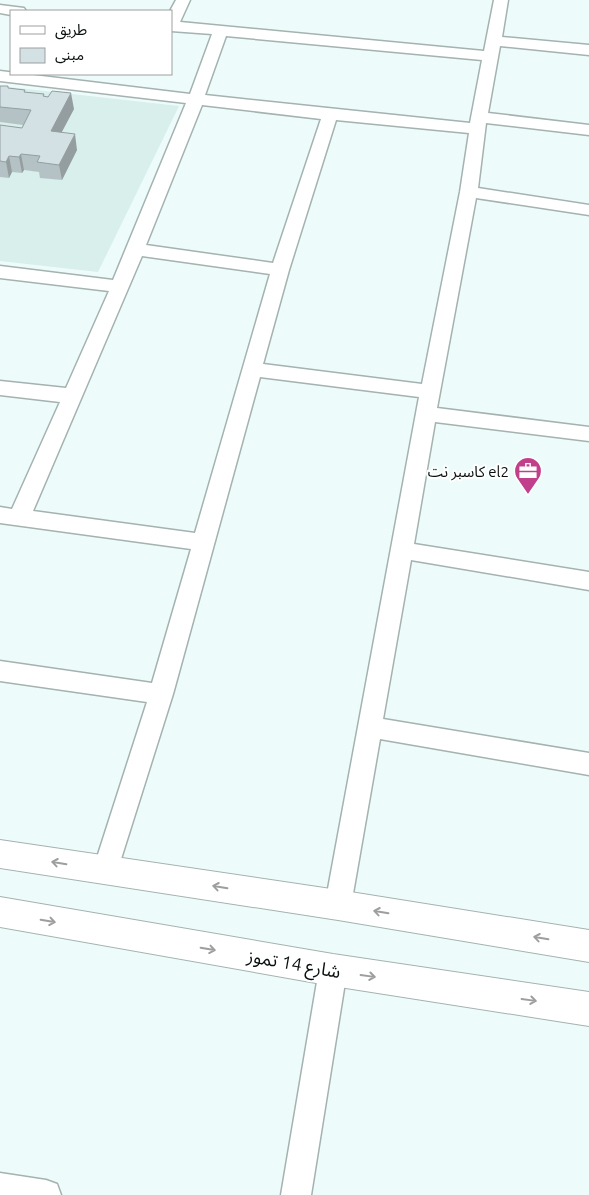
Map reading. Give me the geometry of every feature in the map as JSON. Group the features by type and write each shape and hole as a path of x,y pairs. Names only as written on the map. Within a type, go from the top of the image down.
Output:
{"main road":[{"path":"0,854 338,905 589,946"},
{"name":"شارع 14 تموز","path":"0,912 333,970 589,1009"}],"street":[{"path":"172,24 183,0"},
{"path":"338,905 426,414 469,192 478,123 501,0"},
{"path":"172,26 492,49 589,50"},
{"path":"203,542 10,516 72,396 120,287 197,99 220,30"},
{"path":"0,76 330,115 589,130"},
{"path":"106,870 161,694 280,270 330,115"},
{"path":"469,192 589,210"},
{"path":"136,249 280,270"},
{"path":"0,272 120,287"},
{"path":"252,369 431,392"},
{"path":"0,388 72,396"},
{"path":"426,414 589,434"},
{"path":"402,550 589,581"},
{"path":"0,671 161,694"},
{"path":"370,726 589,764"},
{"path":"296,1195 333,970"},
{"path":"0,1188 46,1195"}],"shaded area":[{"path":"0,86 179,106 98,272 0,261"}],"building":[{"path":"0,86 25,90 24,92 44,94 43,96 48,97 52,91 71,93 51,131 75,134 59,165 37,162 40,156 21,154 19,157 9,156 6,162 0,161 0,125 22,128 31,110 0,107"}],"place":[{"name":"كاسبر نت el2","path":"528,495"}]}
